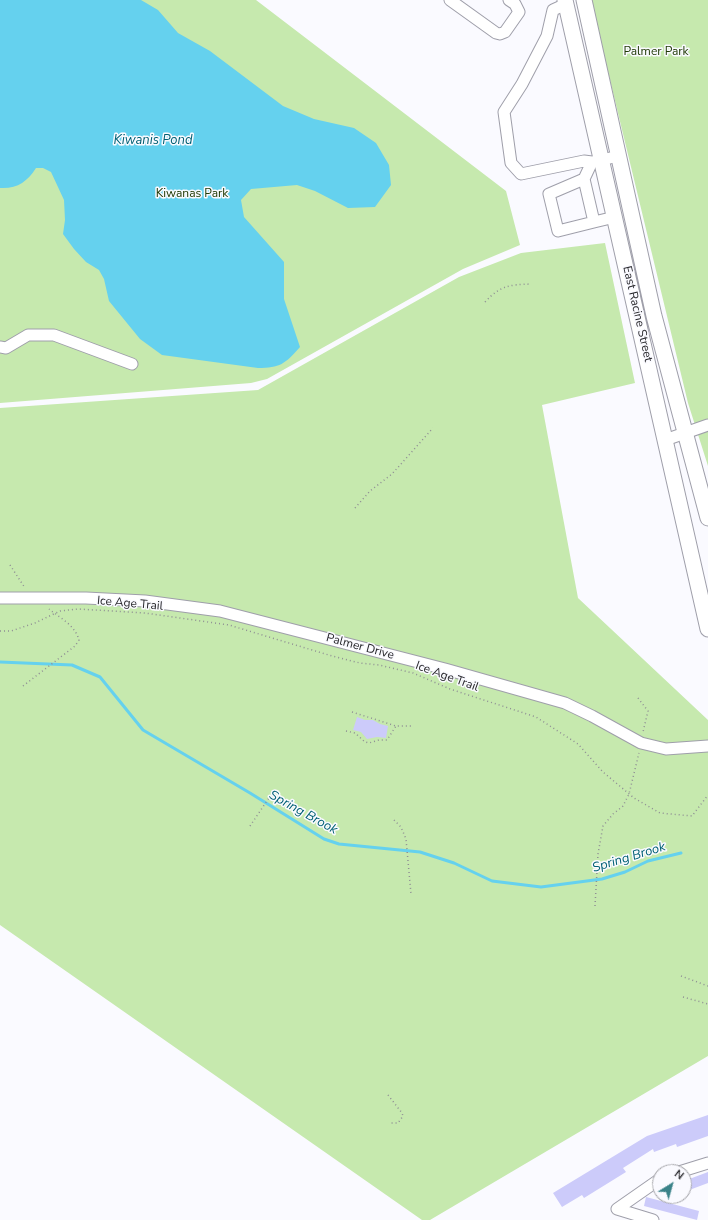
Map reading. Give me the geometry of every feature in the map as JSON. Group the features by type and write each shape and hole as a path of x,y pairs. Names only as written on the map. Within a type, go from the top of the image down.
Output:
{"main road":[{"name":"East Racine Street","path":"584,0 654,316 708,518"},
{"name":"East Racine Street","path":"566,2 597,162 614,217 708,629"}],"street":[{"path":"450,0 496,33 500,34 504,32 519,12 515,4 509,0"},
{"path":"566,2 553,10 547,36 522,84 504,112 511,163 521,174 584,161 597,162 619,156"},
{"path":"597,162 584,179 549,194 558,230 614,217"},
{"path":"584,179 594,222"},
{"path":"0,347 6,348 28,335 54,335 132,364"},
{"path":"665,440 708,425"},
{"name":"Palmer Drive","path":"0,598 145,600 220,611 445,669 565,703 641,743 666,749 708,746"},
{"path":"692,1168 708,1163"},
{"path":"652,1185 617,1209 653,1220"}],"path":[{"path":"486,302 493,294 508,285 531,284"},
{"path":"355,508 370,491 392,474 433,428"},
{"path":"10,565 26,589 71,626 77,633 79,640 75,646 23,686"},
{"name":"Ice Age Trail","path":"0,632 11,631 35,623 60,611 78,610 145,613 229,625 332,656 413,673 450,689 536,717 578,744 603,772 629,794 660,813 692,816 708,795"},
{"path":"595,906 598,854 603,826 613,814 623,806 629,794 648,711 638,698"},
{"path":"352,712 396,726 412,726"},
{"path":"346,731 355,733 365,742 369,743 379,740 386,740 396,726"},
{"path":"250,826 273,792"},
{"path":"394,820 401,827 406,839 410,894"},
{"path":"681,976 708,986"},
{"path":"683,997 708,1004"},
{"path":"388,1095 403,1116 398,1123 389,1123"}],"green space":[{"name":"Kiwanas Park","path":"0,0 256,0 506,191 520,245 463,269 267,379 251,383 0,403"},
{"name":"Palmer Park","path":"592,0 708,0 708,466 688,403 596,22"},
{"path":"605,243 635,383 542,405 578,598 708,720 708,1056 430,1220 422,1220 0,925 0,408 258,390 459,277 521,253"}],"water":[{"name":"Kiwanis Pond","path":"0,0 141,0 158,10 178,33 210,51 283,106 314,119 354,128 376,143 389,165 391,185 375,207 348,208 315,191 297,185 251,189 241,200 244,217 284,262 284,299 300,347 286,361 277,366 258,368 162,355 140,339 109,301 104,279 99,270 86,262 63,234 65,220 64,200 51,172 43,168 36,168 21,184 12,187 0,188"}],"building":[{"path":"357,717 365,720 373,720 388,726 386,738 377,737 367,739 361,732 353,730"},
{"path":"708,1115 708,1136 677,1147 676,1144 654,1152 653,1149 623,1168 626,1172 584,1198 582,1195 562,1207 553,1193 647,1136"},
{"path":"708,1172 708,1183 692,1189 692,1178"},
{"path":"646,1197 652,1199 652,1204 672,1204 699,1211 697,1220 644,1206"}],"waterway":[{"name":"Spring Brook","path":"0,662 72,665 100,677 143,730 250,793 324,839 339,844 420,852 454,863 492,881 541,887 602,879 625,872 648,861 681,853"}]}
